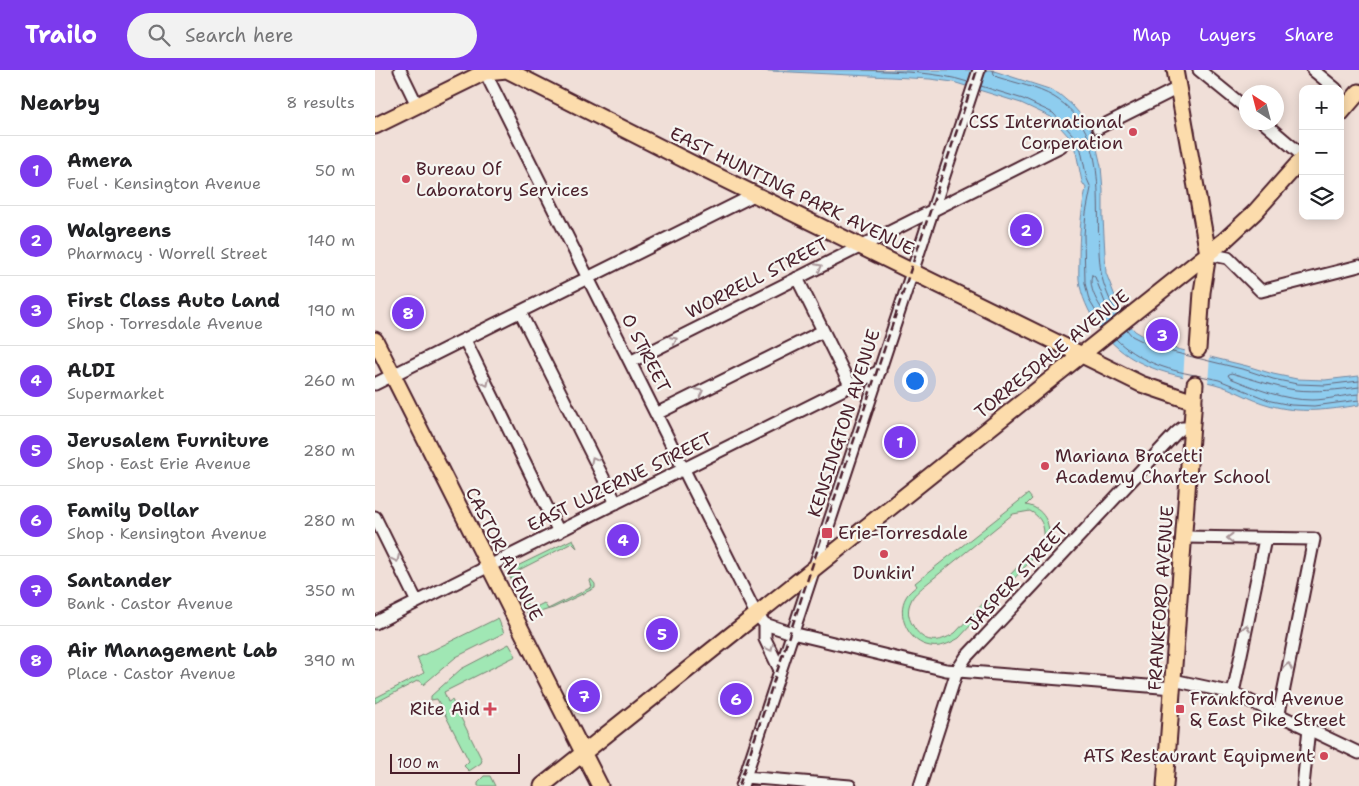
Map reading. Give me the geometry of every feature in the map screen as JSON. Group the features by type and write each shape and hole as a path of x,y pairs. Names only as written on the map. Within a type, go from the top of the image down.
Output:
{"main road":[{"name":"EAST HUNTING PARK AVENUE","path":"375,126 485,71 507,70 913,272 1082,353 1141,384 1193,402"},
{"path":"1175,70 1208,254 1203,286 1198,349"},
{"path":"1344,106 1350,95"},
{"name":"TORRESDALE AVENUE","path":"542,786 761,619 815,568 1230,236 1255,212 1299,162"},
{"name":"CASTOR AVENUE","path":"375,340 600,786"},
{"name":"FRANKFORD AVENUE","path":"1165,786 1195,384"}],"street":[{"path":"400,70 417,105"},
{"name":"KENSINGTON AVENUE","path":"743,782 979,70"},
{"path":"1199,70 1239,102"},
{"path":"1313,70 1331,85"},
{"name":"O STREET","path":"485,71 761,619 765,639 780,670"},
{"path":"1098,128 1178,88"},
{"path":"1272,130 1299,154"},
{"name":"WORRELL STREET","path":"630,362 1061,146"},
{"path":"375,384 589,279 755,194"},
{"path":"1208,254 1228,258 1261,291 1359,266"},
{"path":"797,278 851,387"},
{"path":"520,312 616,503"},
{"path":"657,414 823,331"},
{"path":"465,340 559,532"},
{"name":"EAST LUZERNE STREET","path":"375,623 880,372"},
{"name":"JASPER STREET","path":"920,786 957,671 966,657 1176,433 1182,428 1192,428"},
{"path":"375,517 417,602"},
{"path":"1184,537 1314,540 1279,713"},
{"path":"1233,693 1265,538"},
{"path":"761,619 793,633 946,670 1173,684 1233,693 1279,713 1359,753"},
{"path":"1303,786 1309,728"},
{"path":"743,782 851,786"}],"green space":[{"path":"1028,494 1032,499 1026,505 1037,509 1045,518 1049,529 1049,541 959,638 951,642 939,646 926,645 914,638 905,626 902,611 903,604 909,593 917,586 915,583","holes":["1030,511 1041,522 1044,530 1044,539 955,633 942,639 931,640 926,639 916,631 909,616 910,604 915,595 1013,514"]},
{"path":"573,539 577,548 572,543 519,570 522,577 515,581 530,610 544,603 548,609 592,587 591,579 595,584 595,588 553,608 530,615 529,613 527,614 507,571"},
{"path":"498,618 504,633 456,657 423,685 419,680 375,703 375,698 424,673 417,658"},
{"path":"509,644 516,656 444,692 448,702 452,700 482,760 481,763 469,771 464,766 469,761 437,699 431,700 431,696 461,669"},
{"path":"484,776 490,776 495,786 478,786 478,782"}],"water":[{"path":"751,70 991,70 1059,94 1087,122 1095,140 1101,166 1103,190 1106,273 1126,321 1135,331 1157,344 1297,379 1325,380 1359,376 1359,405 1314,410 1280,408 1262,403 1222,386 1158,370 1128,356 1109,340 1088,309 1083,298 1079,280 1080,232 1086,188 1082,182 1076,152 1069,137 1051,117 1021,103 953,82 930,79"}],"pier":[{"path":"1185,348 1210,354 1208,385 1183,380"}],"railway":[{"path":"739,786 977,70"}],"place":[{"name":"CSS International Corperation","path":"1133,132"},
{"name":"Bureau Of Laboratory Services","path":"406,179"},
{"name":"Walgreens","path":"1026,230"},
{"name":"Air Management Lab","path":"408,313"},
{"name":"First Class Auto Land","path":"1162,335"},
{"name":"Amera","path":"900,442"},
{"name":"Mariana Bracetti Academy Charter School","path":"1045,466"},
{"name":"Erie-Torresdale","path":"827,533"},
{"name":"ALDI","path":"623,540"},
{"name":"Dunkin'","path":"884,554"},
{"name":"Jerusalem Furniture","path":"662,634"},
{"name":"Santander","path":"584,696"},
{"name":"Family Dollar","path":"736,699"},
{"name":"Rite Aid","path":"490,709"},
{"name":"Frankford Avenue & East Pike Street","path":"1180,709"},
{"name":"ATS Restaurant Equipment","path":"1324,756"}]}
